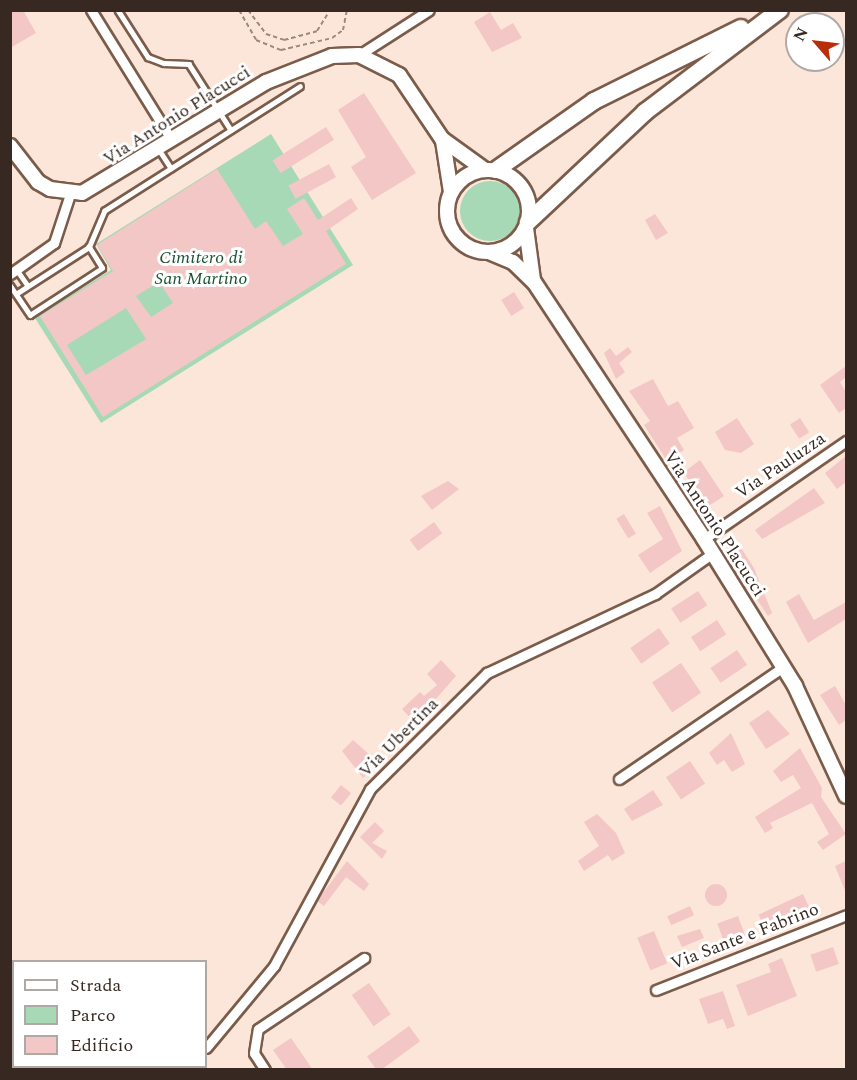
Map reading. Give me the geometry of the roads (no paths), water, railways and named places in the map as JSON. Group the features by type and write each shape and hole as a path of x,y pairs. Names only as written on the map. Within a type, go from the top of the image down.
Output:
{"highway":[{"path":"490,170 594,101 774,10"},
{"path":"527,224 645,112 780,10"}],"main road":[{"name":"Via Antonio Placucci","path":"70,194 94,190 218,108 297,67 332,56 358,55 399,75 442,140 451,167 451,192 447,205 451,229 468,247 489,252 513,262 534,282 704,539 783,667 846,796"},
{"name":"Via Antonio Placucci","path":"442,140 490,170 519,183 529,208 527,224 534,282"},
{"path":"10,146 38,182 70,194"},
{"path":"451,192 466,176 490,170"},
{"path":"489,252 515,242 527,224"}],"street":[{"path":"92,10 171,139"},
{"path":"358,55 429,10"},
{"path":"14,272 54,243 70,194"},
{"name":"Via Pauluzza","path":"704,539 846,441"},
{"name":"Via Ubertina","path":"207,1047 274,966 370,789 487,673 654,594 713,553"},
{"path":"618,779 783,667"},
{"name":"Via Sante e Fabrino","path":"656,990 846,915"},
{"path":"265,1070 254,1053 258,1029 364,958"}],"lane":[{"path":"118,10 148,57 164,63 189,64 231,130"},
{"path":"16,294 89,247 104,211 300,86"},
{"path":"158,147 171,168"},
{"path":"10,285 30,315 102,268 89,247"},
{"path":"14,272 28,286"}],"park label":[{"name":"Cimitero di San Martino","path":"201,269"}]}
